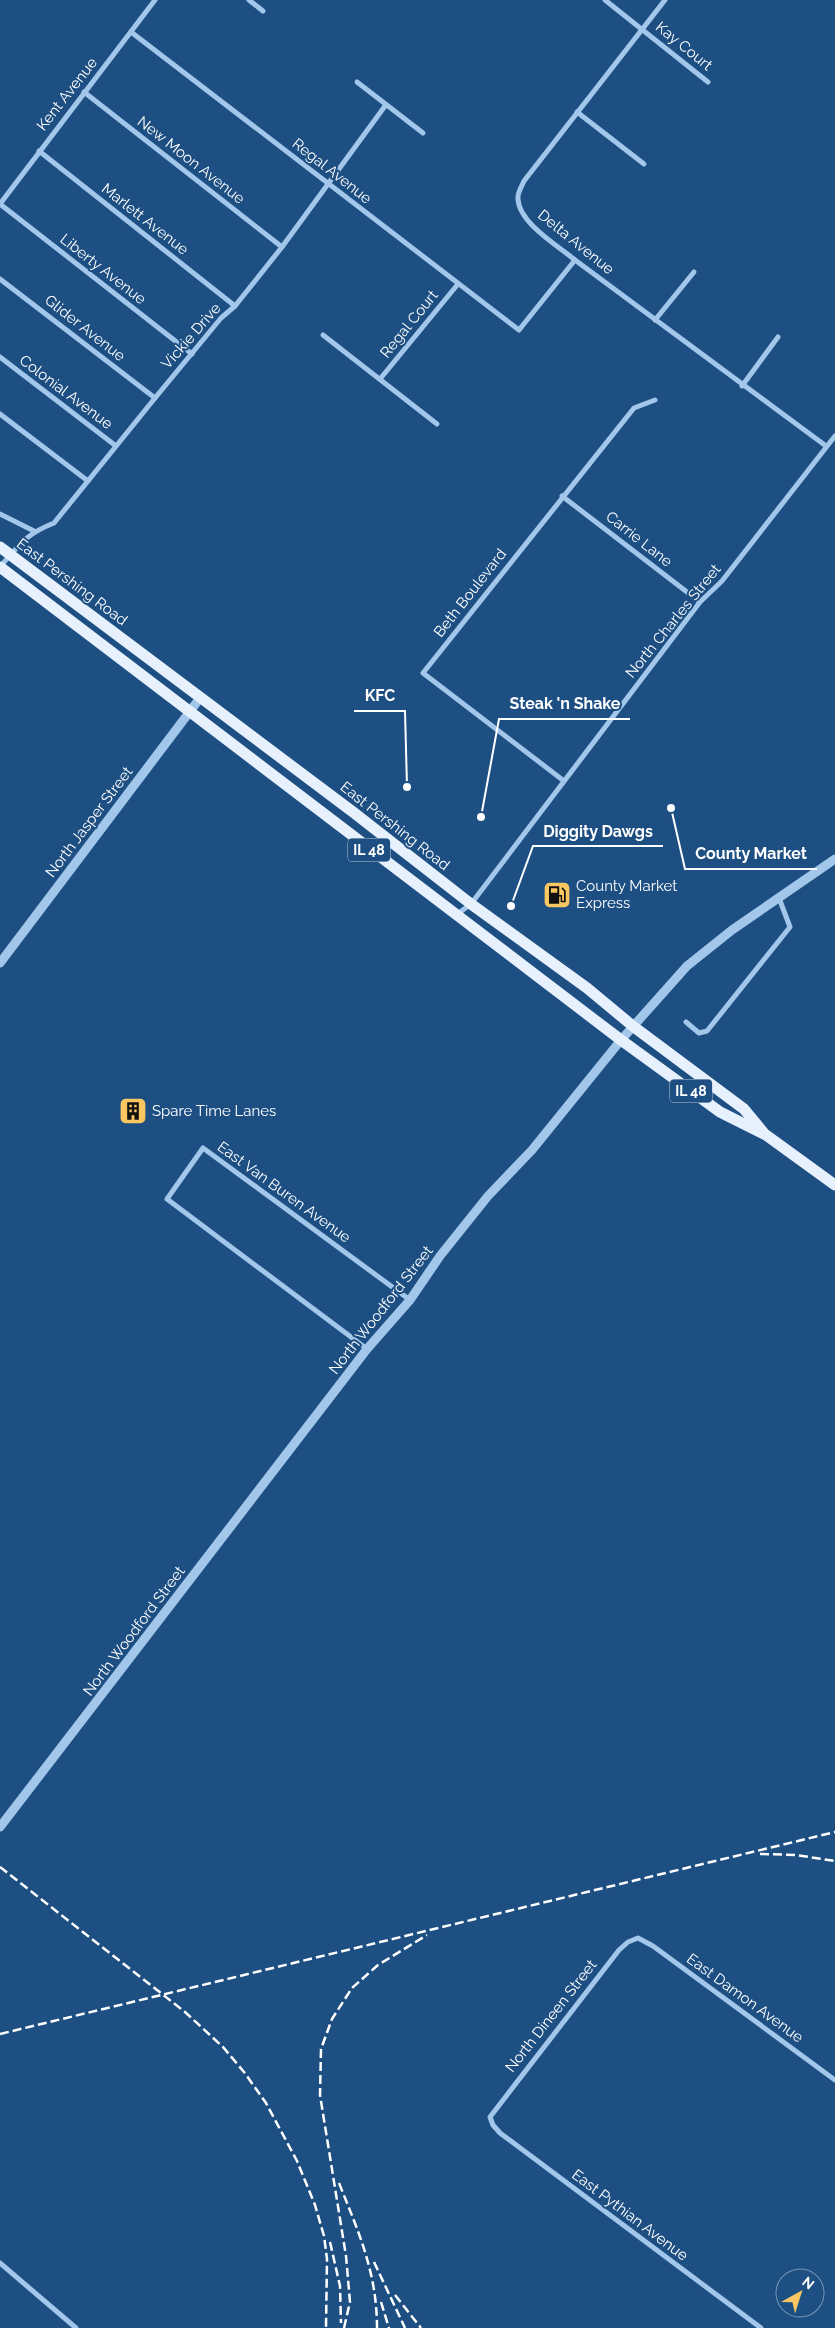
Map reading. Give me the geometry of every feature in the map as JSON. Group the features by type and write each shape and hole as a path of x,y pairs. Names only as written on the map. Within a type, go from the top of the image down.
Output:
{"main road":[{"name":"East Pershing Road","path":"0,547 353,812 471,904 587,988 634,1027 744,1109 766,1135"},
{"name":"East Pershing Road","path":"0,567 455,915 622,1040 720,1112 766,1135 835,1185"}],"street":[{"name":"Kent Avenue","path":"0,204 155,0"},
{"path":"249,0 263,11"},
{"name":"Kay Court","path":"605,0 708,82"},
{"name":"Delta Avenue","path":"666,0 524,180 517,198 522,212 536,229 575,260 742,386 826,446"},
{"name":"Regal Avenue","path":"131,32 519,330 575,260"},
{"path":"357,82 423,133"},
{"name":"New Moon Avenue","path":"84,92 282,247"},
{"name":"Vickie Drive","path":"0,567 34,531 54,523 221,318 235,306 282,247 386,106"},
{"path":"577,112 644,164"},
{"name":"Marlett Avenue","path":"39,151 235,306"},
{"name":"Liberty Avenue","path":"0,204 192,354"},
{"path":"655,320 694,272"},
{"name":"Glider Avenue","path":"0,279 155,398"},
{"name":"Regal Court","path":"380,379 458,284"},
{"name":"Regal Court","path":"323,335 437,424"},
{"path":"742,386 778,337"},
{"name":"Colonial Avenue","path":"0,357 116,446"},
{"name":"Beth Boulevard","path":"564,781 423,673 562,496 634,408 655,400"},
{"path":"0,414 88,481"},
{"name":"North Charles Street","path":"455,915 471,904 700,602 722,581 835,436"},
{"name":"Carrie Lane","path":"562,496 700,602"},
{"path":"0,514 34,531"},
{"name":"North Jasper Street","path":"0,963 200,698"},
{"name":"North Woodford Street","path":"0,1828 367,1349 410,1300 440,1256 488,1196 532,1150 622,1040 687,966 732,930 835,859"},
{"path":"686,1022 699,1033 707,1031 790,928 778,898"},
{"name":"East Van Buren Avenue","path":"367,1349 167,1199 203,1148 410,1300"},
{"name":"East Damon Avenue","path":"638,1938 653,1946 835,2080"},
{"name":"North Dineen Street","path":"490,2117 619,1950 628,1942 638,1938"},
{"name":"East Pythian Avenue","path":"490,2117 493,2125 500,2133 761,2328"},
{"path":"0,2263 76,2328"}],"railway":[{"path":"0,2034 835,1832"},
{"path":"760,1854 796,1855 835,1861"},
{"path":"0,1867 185,2012 223,2047 266,2103 297,2161 315,2205 324,2236 327,2259 326,2328"},
{"path":"344,2328 350,2302 346,2256 320,2095 321,2049 332,2019 352,1988 378,1965 427,1935"},
{"path":"339,2183 366,2254 374,2289 377,2328"},
{"path":"330,2242 340,2286 341,2323"},
{"path":"374,2262 405,2328"},
{"path":"395,2295 421,2328"},
{"path":"381,2302 389,2328"}],"place":[{"name":"KFC","path":"407,787"},
{"name":"County Market","path":"671,808"},
{"name":"Steak 'n Shake","path":"481,817"},
{"name":"County Market Express","path":"557,895"},
{"name":"Diggity Dawgs","path":"511,906"},
{"name":"Spare Time Lanes","path":"133,1111"}]}
